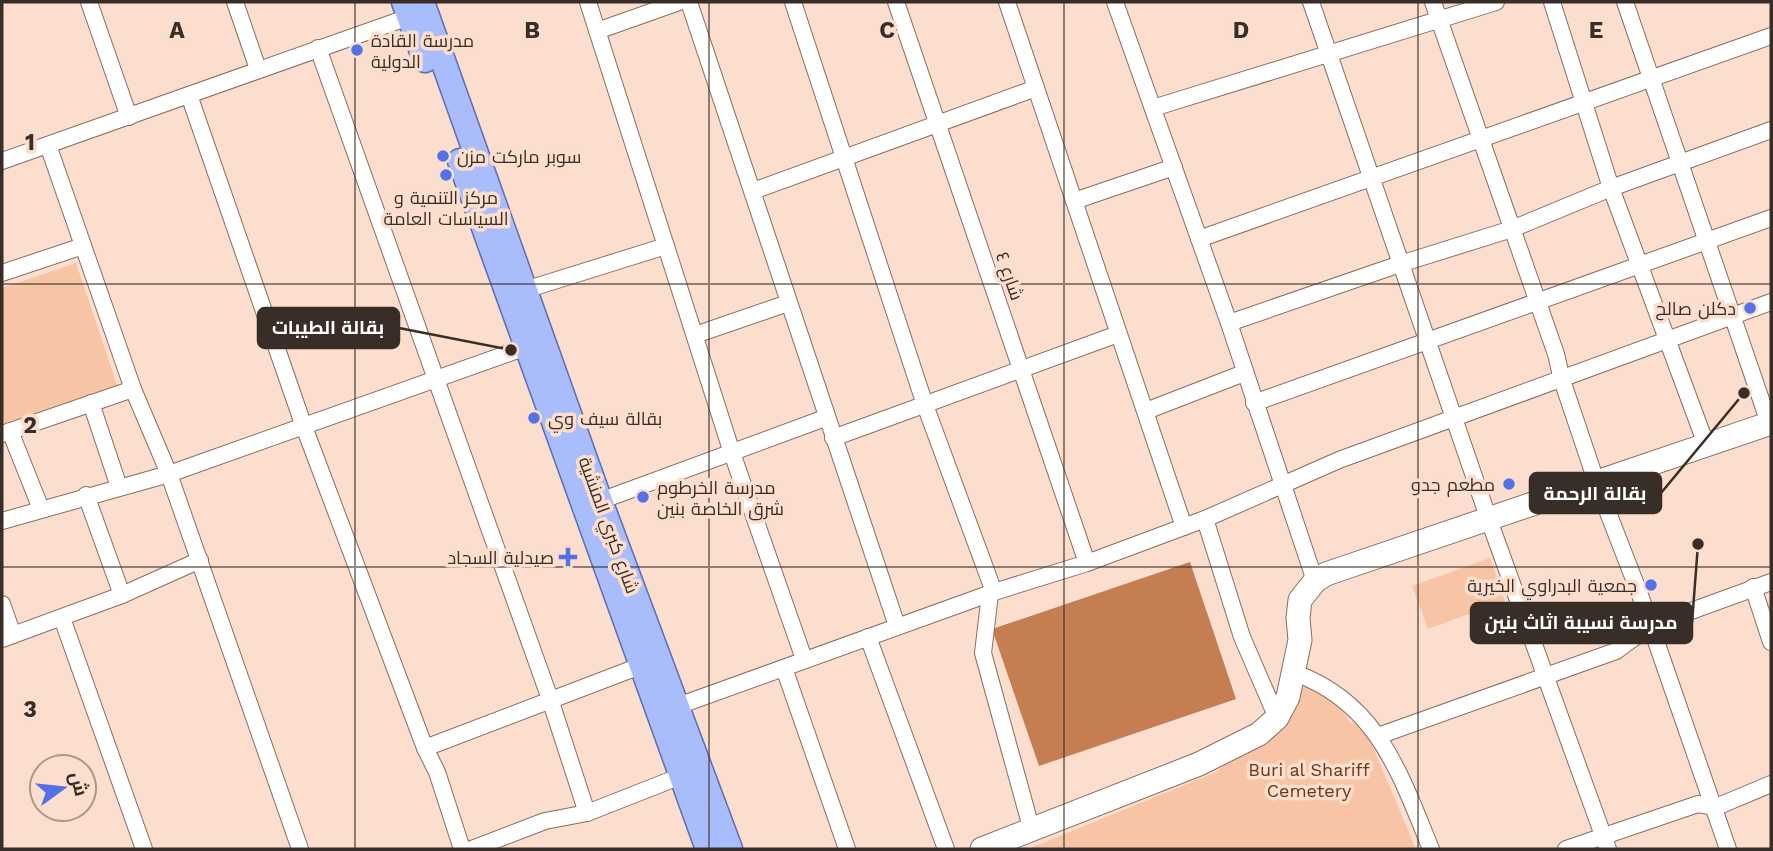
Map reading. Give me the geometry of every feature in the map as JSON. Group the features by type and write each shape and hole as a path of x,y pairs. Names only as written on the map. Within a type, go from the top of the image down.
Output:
{"main road":[{"name":"شارع كبري المنشية","path":"411,7 525,290 600,501 730,849"},
{"name":"شارع كبري المنشية","path":"411,7 526,347 708,849"},
{"path":"1300,640 1300,600 1315,581 1326,574 1707,447 1770,423"},
{"path":"982,849 1221,755 1259,734 1277,718 1288,697 1300,640 1311,609 1324,588 1367,572 1385,555"}],"street":[{"path":"89,2 129,117"},
{"path":"234,2 258,69"},
{"path":"589,2 732,453 804,659"},
{"path":"597,31 679,2"},
{"path":"689,2 753,191 825,418 897,626"},
{"path":"793,2 925,405 992,593 983,653 1032,831"},
{"name":"شارع ٤","path":"896,2 1087,564"},
{"path":"1007,2 1184,527"},
{"path":"1117,2 1229,323 1315,581"},
{"path":"1311,2 1489,520 1548,675 1606,842"},
{"path":"1433,2 1562,371 1562,380 1597,484 1716,807 1728,849"},
{"path":"1153,108 1496,2"},
{"path":"1552,2 1586,102 1611,188 1707,447"},
{"path":"1625,2 1770,423"},
{"path":"2,161 318,48 411,7"},
{"path":"1199,239 1771,36"},
{"path":"318,48 550,699 586,814"},
{"path":"753,191 937,121 1035,88"},
{"path":"190,95 303,424 425,748 437,772 462,849"},
{"path":"1229,323 1512,229 1611,188 1771,130"},
{"path":"48,145 134,389 200,560 300,849"},
{"path":"1074,201 1174,167"},
{"path":"1254,403 1771,218"},
{"path":"2,273 83,246"},
{"path":"525,290 666,246"},
{"path":"676,707 897,626 1087,564 1205,519 1282,484 1771,302"},
{"path":"695,335 788,303"},
{"path":"833,438 1118,334"},
{"path":"2,522 86,495 169,474 303,424 526,347"},
{"path":"1146,411 1244,373"},
{"path":"41,509 6,433 134,389"},
{"path":"92,404 119,487"},
{"path":"600,501 825,418"},
{"path":"86,495 122,595"},
{"path":"1205,519 1242,637 1277,718"},
{"path":"2,604 7,637 122,595 200,560"},
{"path":"1378,736 1616,651 1650,626 1771,582"},
{"path":"1753,587 1771,642"},
{"path":"62,618 144,849"},
{"path":"869,637 946,849"},
{"path":"425,748 640,666"},
{"path":"784,668 847,849"},
{"path":"1295,673 1329,688 1366,718 1385,743 1431,849"},
{"path":"472,849 545,821 586,814 681,776"},
{"path":"1566,849 1606,842 1698,804 1716,807 1771,784"}],"green space":[{"path":"76,263 117,385 2,427 2,288"},
{"path":"1490,558 1505,601 1428,629 1412,586"},
{"name":"Buri al Shariff Cemetery","path":"1317,674 1350,722 1364,726 1416,849 1028,849 1216,772"}],"shaded area":[{"path":"1190,562 1236,699 1039,766 992,629"}],"place":[{"name":"مدرسة القادة الدولية","path":"357,50"},
{"name":"سوبر ماركت مزن","path":"443,156"},
{"name":"مركز التنمية و السياسات العامة","path":"446,175"},
{"name":"دكلن صالح","path":"1750,308"},
{"name":"بقالة الطيبات","path":"511,350"},
{"name":"بقالة الرحمة","path":"1744,393"},
{"name":"بقالة سيف وي","path":"534,418"},
{"name":"مطعم جدو","path":"1509,484"},
{"name":"مدرسة الخرطوم شرق الخاصة بنين","path":"643,497"},
{"name":"مدرسة نسيبة اثاث بنين","path":"1698,544"},
{"name":"صيدلية السجاد","path":"568,557"},
{"name":"جمعية البدراوي الخيرية","path":"1651,585"}]}
